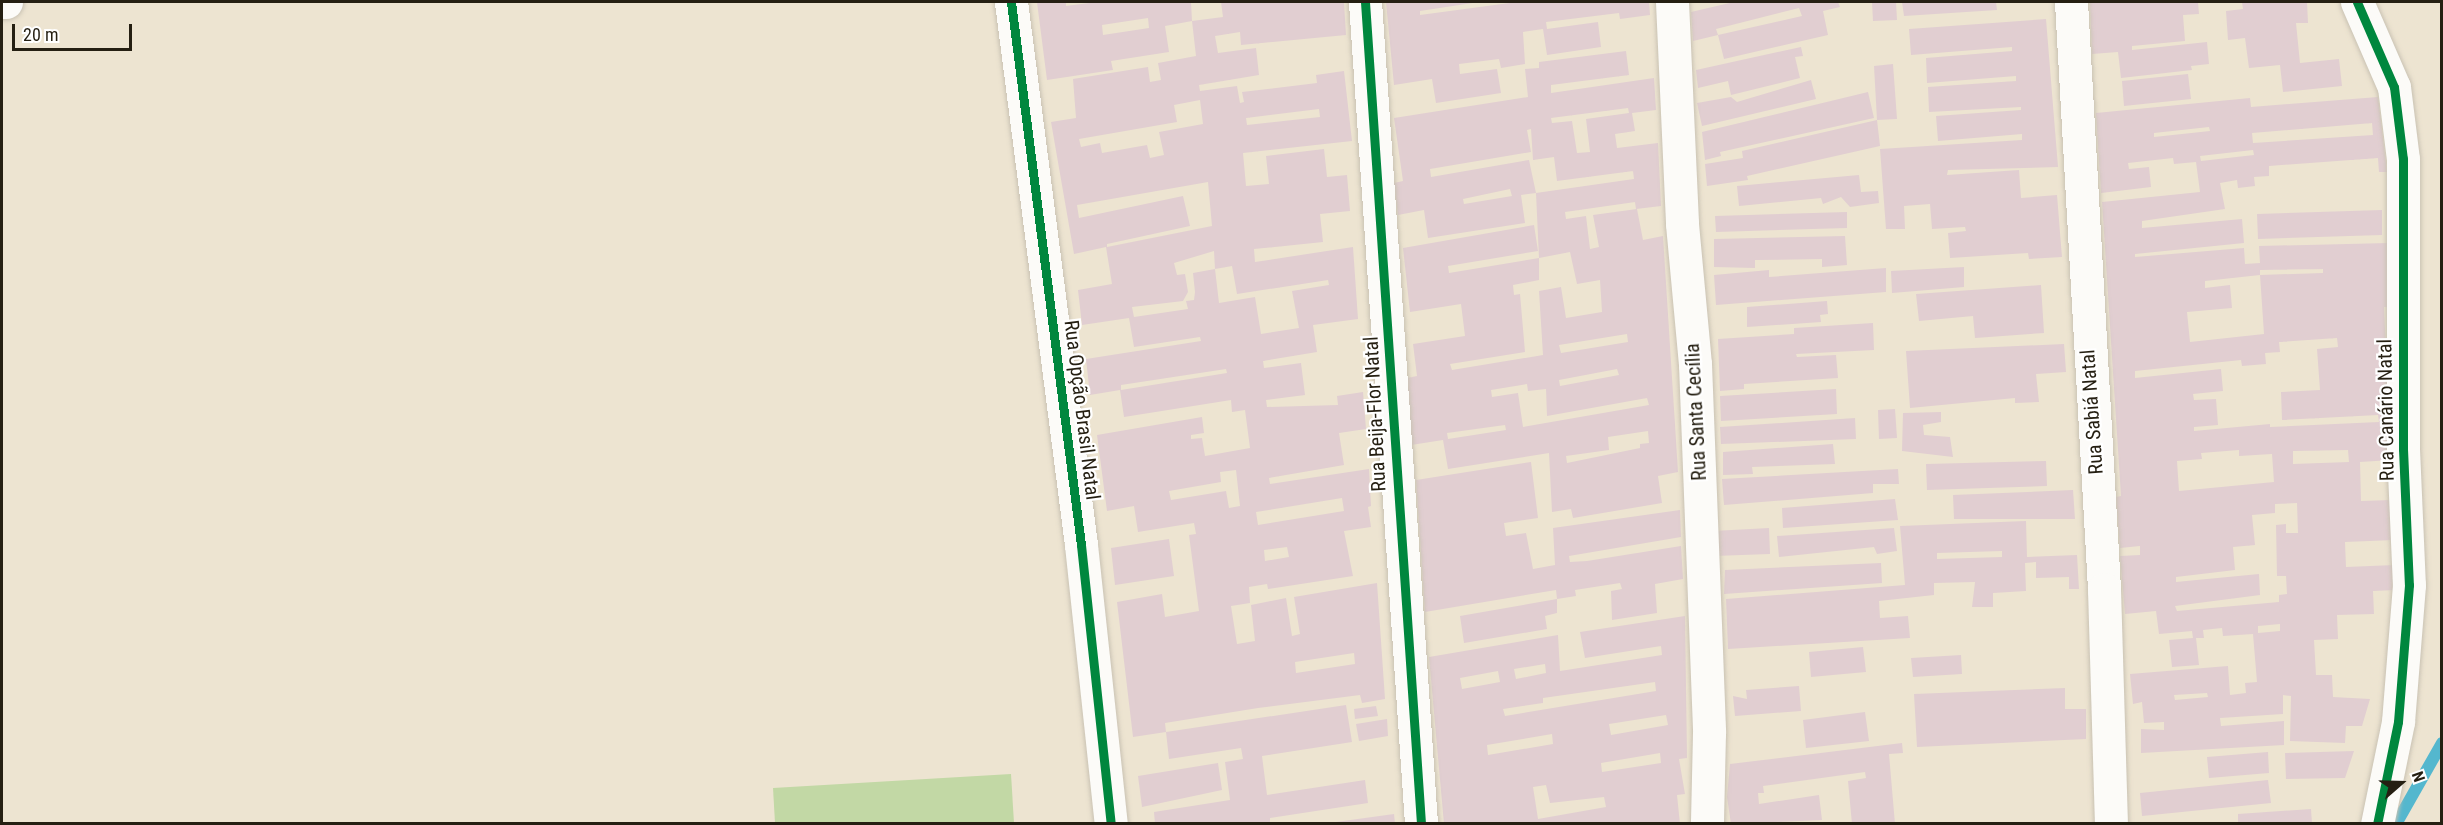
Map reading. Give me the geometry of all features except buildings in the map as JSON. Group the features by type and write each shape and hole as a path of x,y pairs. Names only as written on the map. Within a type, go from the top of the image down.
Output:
{"street":[{"name":"Rua Opção Brasil Natal","path":"1011,2 1081,545 1112,824"},
{"name":"Rua Beija-Flor Natal","path":"1365,2 1421,824"},
{"name":"Rua Santa Cecília","path":"1672,2 1682,224 1695,363 1709,733 1707,824"},
{"name":"Rua Sabiá Natal","path":"2071,2 2104,589 2111,824"},
{"name":"Rua Canário Natal","path":"2357,2 2394,87 2403,159 2403,449 2409,585 2398,722 2377,824"}],"green space":[{"path":"1011,774 1014,823 775,823 773,788"}],"waterway":[{"path":"2396,824 2442,743"}],"cycle path":[{"path":"1011,2 1081,545 1111,824"},
{"path":"1365,2 1421,824"},
{"path":"2357,2 2394,87 2403,159 2403,449 2409,585 2398,722 2377,824"}]}
